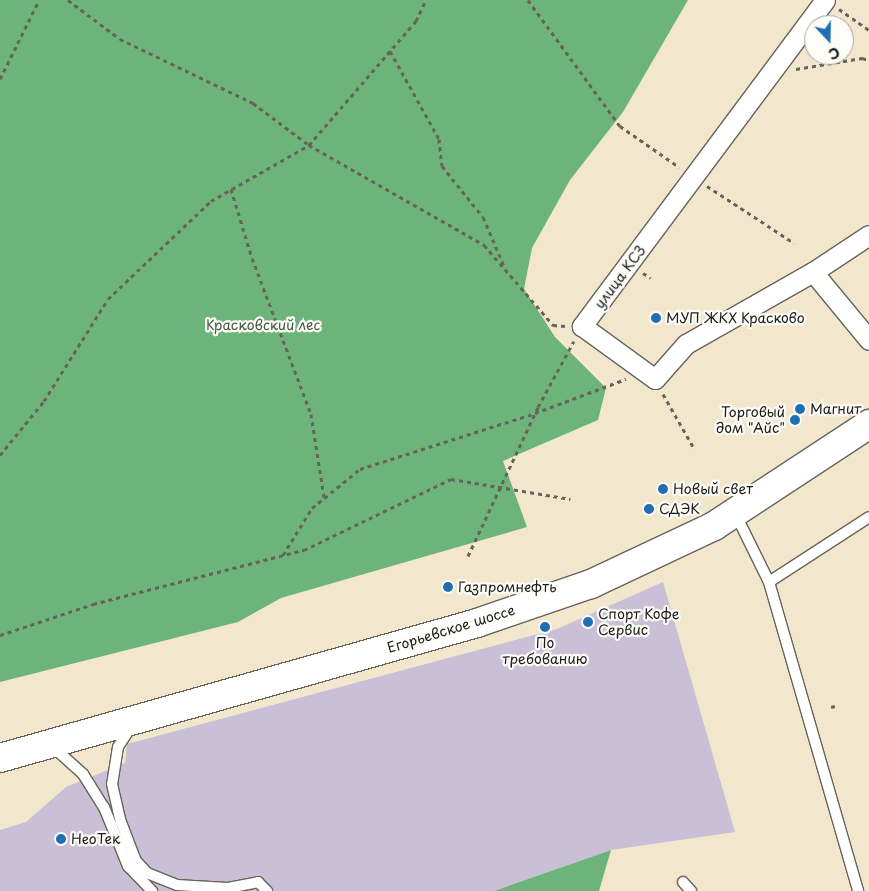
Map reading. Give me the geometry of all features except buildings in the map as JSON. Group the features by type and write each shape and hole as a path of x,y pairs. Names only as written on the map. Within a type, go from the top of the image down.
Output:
{"main road":[{"name":"Егорьевское шоссе","path":"0,758 134,722 476,623 591,584 714,526 869,424"}],"street":[{"name":"улица КСЗ","path":"582,326 772,73 830,2"},
{"path":"582,326 650,376 686,344 813,272 869,235"},
{"path":"813,272 869,340"}],"lane":[{"path":"734,512 768,582 858,891"},
{"path":"768,582 869,517"},
{"path":"134,722 118,747 112,784 121,822 136,861 147,873 177,885 228,888 258,882 267,891"},
{"path":"50,745 83,774 104,807 128,866 152,891"},
{"path":"683,882 691,891"}],"path":[{"path":"0,79 39,0"},
{"path":"68,0 120,39 253,103 309,145 484,245 553,325 582,326 535,414 468,556"},
{"path":"0,455 44,401 108,299 211,200 309,145 416,21 426,0"},
{"path":"528,0 620,126 694,178 794,243"},
{"path":"830,2 869,30"},
{"path":"390,51 439,139 442,166 483,217 505,270"},
{"path":"772,73 862,58 869,60"},
{"path":"231,189 252,258 311,414 324,498"},
{"path":"283,555 312,508 360,469 650,376 695,450"},
{"path":"0,634 93,604 304,550 451,479 570,499"}],"shaded area":[{"path":"663,582 735,832 611,850 494,891 0,891 0,830 26,822 66,787 125,763 127,744 557,629"}],"green space":[{"name":"Красковский лес","path":"0,0 688,0 623,112 570,180 532,248 524,289 555,337 606,388 598,420 503,461 527,527 281,598 238,622 0,682"},
{"path":"611,850 599,891 494,891"}],"place":[{"name":"МУП ЖКХ Красково","path":"656,318"},
{"name":"Магнит","path":"800,409"},
{"name":"Торговый дом \"Айс\"","path":"795,420"},
{"name":"Новый свет","path":"663,489"},
{"name":"СДЭК","path":"649,509"},
{"name":"Газпромнефть","path":"448,587"},
{"name":"Спорт Кофе Сервис","path":"588,622"},
{"name":"По требованию","path":"545,627"},
{"name":"НеоТек","path":"61,839"}]}
